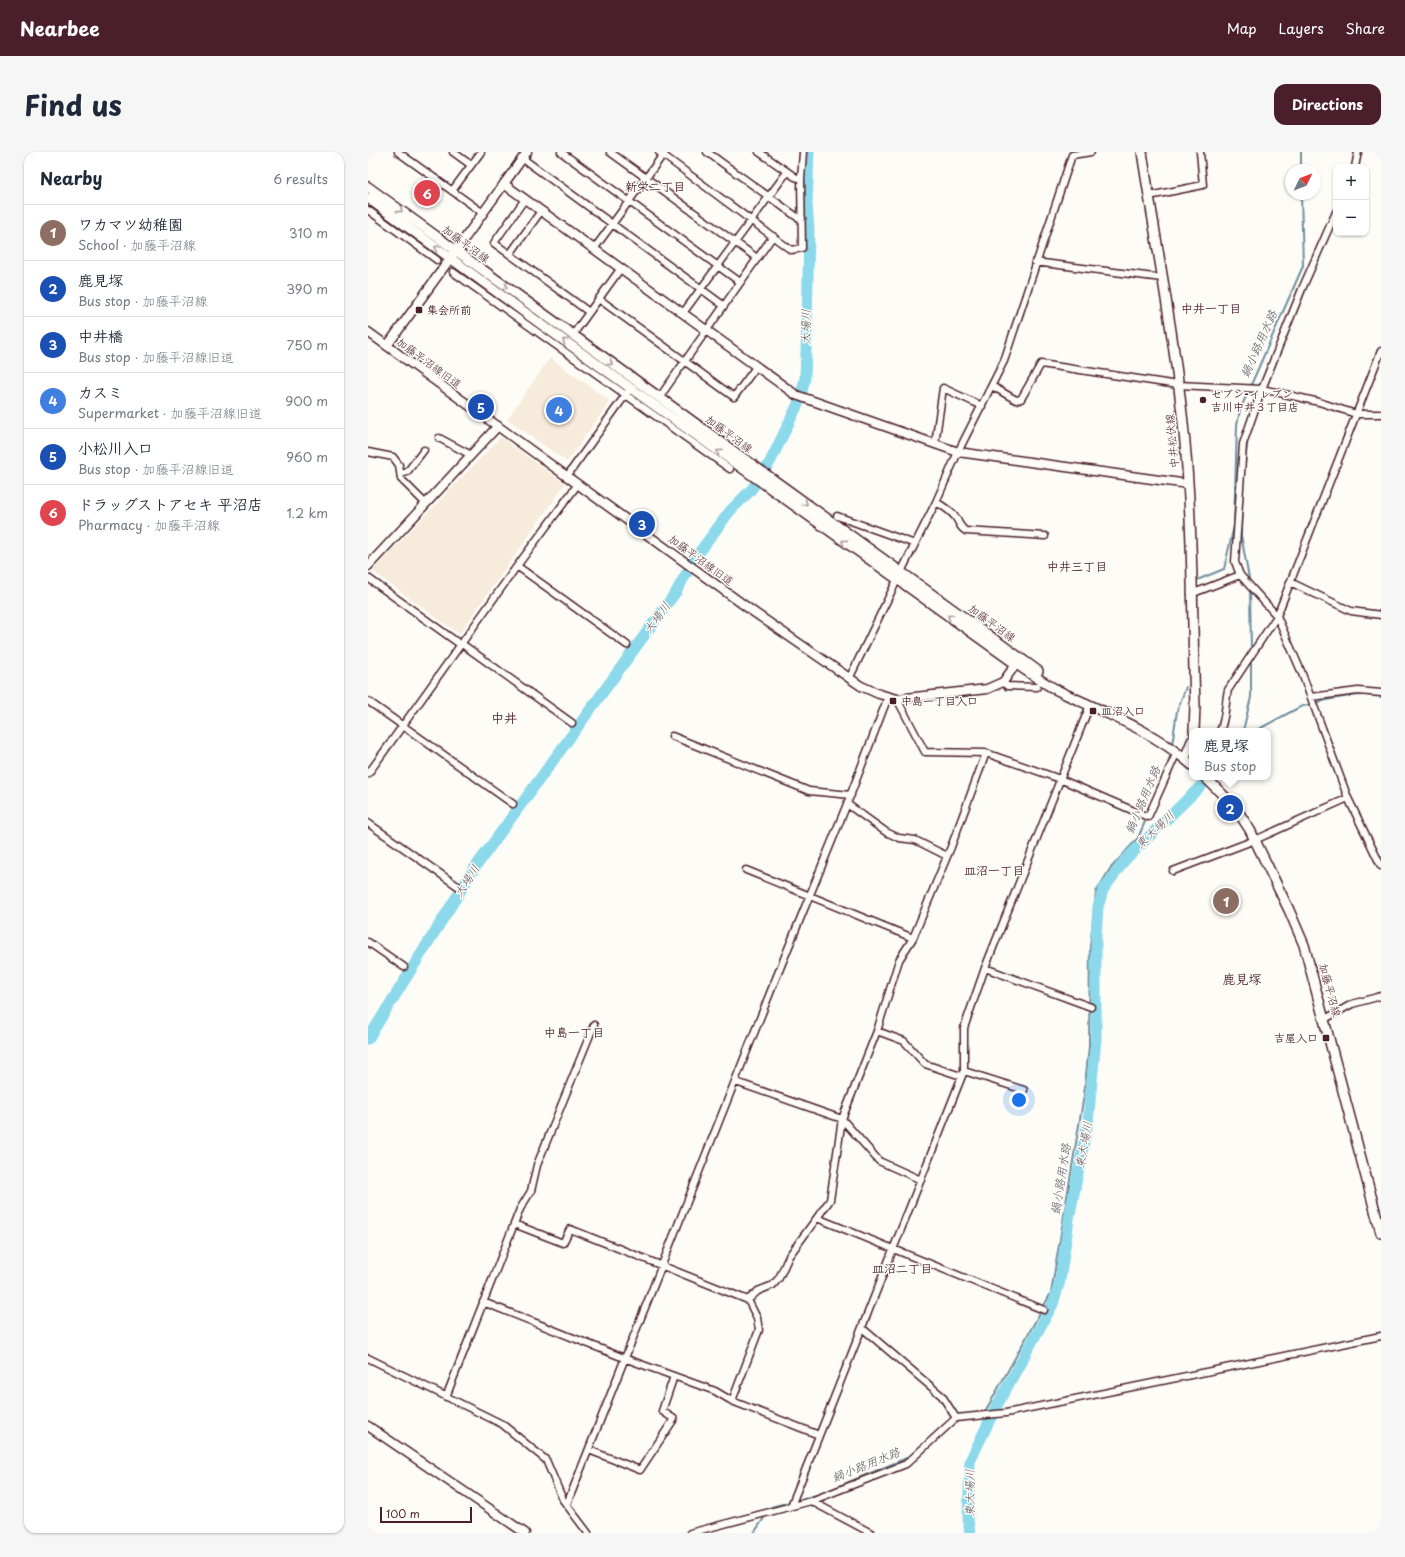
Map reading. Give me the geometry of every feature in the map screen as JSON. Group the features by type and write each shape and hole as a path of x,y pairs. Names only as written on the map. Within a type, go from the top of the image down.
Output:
{"main road":[{"name":"中井松伏線","path":"1142,152 1178,385 1188,484 1195,706 1194,728"},
{"name":"加藤平沼線","path":"368,187 453,255 524,317 628,392 753,471"},
{"name":"加藤平沼線","path":"368,198 412,236 453,255 572,336 659,398 753,471 1018,661 1053,688 1142,731 1181,755 1189,762"},
{"path":"1181,755 1189,745"},
{"name":"加藤平沼線","path":"1208,780 1235,807 1255,840 1300,934 1325,1019 1381,1232"}],"street":[{"path":"398,152 483,213"},
{"path":"453,152 471,165"},
{"path":"452,191 481,152"},
{"path":"561,152 740,282"},
{"path":"610,152 757,258"},
{"path":"707,152 768,197 797,217 802,218"},
{"path":"759,152 795,178 801,179"},
{"path":"594,249 663,153 791,250 802,248 801,179 803,152"},
{"path":"848,679 936,502 958,452 1004,361 1035,262 1072,155 1091,152"},
{"path":"1149,196 1203,185 1200,152"},
{"path":"1356,164 1358,152"},
{"path":"387,346 524,155 612,224 723,305"},
{"path":"683,313 787,172"},
{"path":"504,184 756,367 796,394 808,400 958,452 1188,484"},
{"path":"525,199 494,242 589,312"},
{"path":"368,210 412,236 437,260"},
{"path":"510,254 542,211"},
{"path":"1333,219 1302,289 1262,389 1243,444 1235,562 1240,575 1277,616 1311,697 1348,798 1381,866"},
{"path":"659,398 686,362 723,305 773,236"},
{"path":"1035,262 1162,278"},
{"path":"572,336 621,268"},
{"path":"453,272 524,317"},
{"path":"599,299 734,396 756,367"},
{"name":"加藤平沼線旧道","path":"368,332 848,679 869,690 888,697 897,698 987,689 1003,682"},
{"path":"1221,728 1224,720 1228,690 1277,616 1381,351"},
{"path":"992,386 1016,400 1021,399 1041,364 1178,385 1262,389 1319,402 1356,414 1381,414"},
{"path":"935,444 942,388 982,406"},
{"path":"567,476 628,392 730,469"},
{"path":"368,566 498,426"},
{"path":"439,438 471,454"},
{"path":"401,474 407,472 424,450"},
{"path":"368,452 393,457 399,465 401,479 425,504"},
{"path":"368,774 516,566 578,484"},
{"path":"936,502 951,512 957,519 959,526 966,531 1045,536"},
{"path":"837,516 915,544"},
{"path":"516,566 627,645"},
{"path":"1191,594 1240,575"},
{"path":"368,578 572,723"},
{"path":"1290,582 1350,611 1381,615"},
{"path":"1018,661 1003,682 1007,686 1037,687"},
{"path":"1311,697 1358,691 1381,693"},
{"path":"567,1504 624,1358 736,1082 772,988 851,795 888,697"},
{"path":"897,698 925,752 986,753 1060,779 1148,817 1181,755"},
{"path":"368,701 513,804"},
{"path":"791,1506 963,1073 964,1028 985,968 1090,705"},
{"path":"672,736 809,791 851,795"},
{"path":"748,1300 758,1291 773,1285 779,1278 789,1256 830,1200 842,1119 877,1031 899,960 913,938 947,856 986,753"},
{"path":"1173,871 1255,840 1348,798"},
{"path":"847,804 886,832 899,838 915,840 947,856"},
{"path":"368,823 459,887"},
{"path":"746,870 913,938"},
{"path":"368,942 404,967"},
{"path":"985,968 1091,1007"},
{"path":"1325,1019 1352,1004 1381,996"},
{"path":"446,1397 520,1209 531,1191 537,1165 594,1025"},
{"path":"877,1031 904,1041 925,1064 1024,1090"},
{"path":"736,1082 842,1119 879,1161 899,1172 921,1180"},
{"path":"817,1218 1044,1310"},
{"path":"514,1224 563,1243 570,1229 748,1300 757,1318 759,1330 732,1401"},
{"path":"483,1302 624,1358 715,1391 732,1401 819,1435"},
{"path":"862,1328 942,1396 956,1418"},
{"path":"690,1533 811,1501 906,1464 956,1418 996,1414 1381,1336"},
{"path":"368,1358 502,1424 546,1460 563,1500 588,1533"},
{"path":"589,1450 640,1470 674,1419 662,1412 674,1376"},
{"path":"368,1426 525,1533"},
{"path":"811,1501 871,1533"}],"shaded area":[{"path":"550,358 610,401 567,462 507,419"},
{"path":"501,437 565,484 459,634 372,571"}],"waterway":[{"name":"大場川","path":"368,1039 474,869 676,592 695,558 730,511 751,490 770,462 798,404 805,378 809,229 807,204 809,152"},
{"name":"鍋小路用水路","path":"1301,152 1301,164"},
{"name":"鍋小路用水路","path":"1197,580 1224,569 1234,526 1237,425 1240,410 1303,266 1301,200"},
{"path":"1300,302 1324,246"},
{"path":"1252,427 1273,369"},
{"path":"1244,472 1248,437"},
{"path":"1242,497 1241,535 1250,584"},
{"path":"1250,590 1251,651"},
{"path":"1244,728 1251,697 1251,660"},
{"name":"鍋小路用水路","path":"1172,745 1177,711 1186,687"},
{"path":"1315,703 1358,695 1381,697"},
{"path":"1261,728 1300,707 1311,704"},
{"name":"鍋小路用水路","path":"1167,769 1171,751"},
{"name":"東大場川","path":"970,1533 968,1520 970,1461 995,1409 1053,1304 1060,1281 1069,1219 1088,1122 1096,1039 1096,936 1098,907 1103,890 1125,860 1207,780"},
{"name":"鍋小路用水路","path":"973,1413 985,1412 1051,1293 1084,1095 1089,1046 1090,946 1096,892 1110,869 1138,838 1147,817"},
{"name":"鍋小路用水路","path":"770,1510 771,1507 820,1494 909,1457"},
{"name":"鍋小路用水路","path":"754,1533 766,1515"}],"place":[{"name":"ドラッグストアセキ 平沼店","path":"427,193"},
{"name":"集会所前","path":"419,310"},
{"name":"セブン-イレブン 吉川中井３丁目店","path":"1203,400"},
{"name":"小松川入口","path":"481,407"},
{"name":"カスミ","path":"559,410"},
{"name":"中井橋","path":"642,524"},
{"name":"中島一丁目入口","path":"893,701"},
{"name":"皿沼入口","path":"1093,711"},
{"name":"鹿見塚","path":"1230,808"},
{"name":"ワカマツ幼稚園","path":"1226,901"},
{"name":"吉屋入口","path":"1326,1038"}],"district":[{"name":"新栄二丁目","path":"655,187"},
{"name":"中井一丁目","path":"1211,309"},
{"name":"中井三丁目","path":"1077,567"},
{"name":"中井","path":"504,718"},
{"name":"皿沼一丁目","path":"994,871"},
{"name":"鹿見塚","path":"1242,979"},
{"name":"中島一丁目","path":"574,1033"},
{"name":"皿沼二丁目","path":"902,1269"}]}
